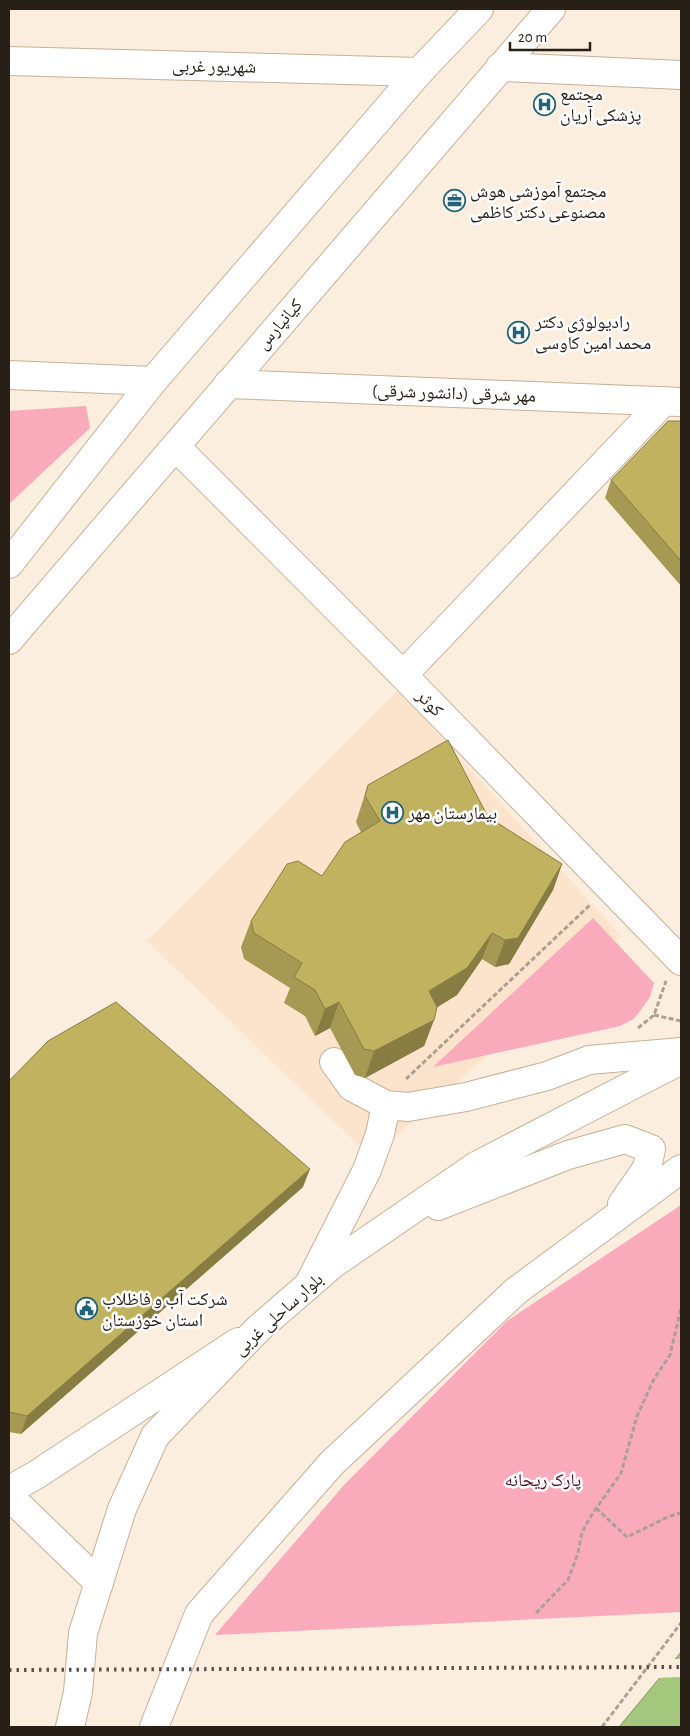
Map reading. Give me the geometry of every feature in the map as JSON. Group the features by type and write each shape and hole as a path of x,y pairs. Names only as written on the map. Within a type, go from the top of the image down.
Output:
{"main road":[{"path":"9,564 153,381 419,72 479,9"},
{"name":"کیانپارس","path":"9,640 551,9"},
{"name":"شهریور غربی","path":"9,61 419,72"},
{"path":"500,67 681,75"},
{"path":"9,375 153,381"},
{"name":"مهر شرقی (دانشور شرقی)","path":"228,384 673,401"},
{"path":"404,676 673,401"},
{"name":"کوثر","path":"176,447 404,676 671,967"},
{"path":"334,1062 352,1086 386,1105 408,1106 466,1097 547,1076 589,1060 681,1052"},
{"name":"بلوار ساحلی غربی","path":"70,1727 78,1692 83,1634 122,1509 155,1436 258,1328 333,1264 476,1166 681,1060"},
{"path":"308,1286 367,1170 380,1134 386,1105"},
{"path":"393,1223 568,1155 625,1139 651,1148 647,1168 610,1222"},
{"path":"154,1727 199,1614 332,1463 516,1291 681,1169"},
{"path":"9,1490 36,1475 258,1328"},
{"path":"9,1496 99,1583"}],"path":[{"path":"414,1079 405,1081 590,904"},
{"path":"632,1032 654,1015 671,967"},
{"path":"654,1015 681,1021"},
{"path":"536,1613 568,1580 578,1553 582,1532 596,1508 622,1473 637,1416 654,1379 670,1355 681,1308"},
{"path":"596,1508 627,1537 670,1516 681,1514"},
{"path":"602,1727 681,1623"}],"shaded area":[{"name":"بیمارستان مهر","path":"398,690 621,936 372,1158 147,941"},
{"path":"681,1652 681,1727 619,1727"}],"green space":[{"path":"86,406 90,428 9,504 9,411"},
{"path":"593,918 654,983 650,997 635,1018 620,1026 433,1067"},
{"name":"پارک ریحانه","path":"681,1205 681,1612 215,1635 344,1485 507,1321"}],"pier":[{"path":"673,1659 681,1659 681,1677 657,1678"}],"building":[{"path":"668,421 681,421 681,561 611,480"},
{"path":"448,740 488,817 562,864 518,938 505,940 492,933 467,968 429,991 437,1007 434,1020 374,1051 364,1049 339,1002 325,1009 315,990 294,977 302,963 254,933 251,921 287,864 298,861 322,876 345,842 380,821 365,796 368,785"},
{"name":"شرکت آب و فاظلاب استان خوزستان","path":"116,1002 310,1169 27,1416 9,1412 9,1081 48,1041"}],"railway":[{"path":"9,1670 681,1667"}],"place":[{"name":"مجتمع پزشکی آریان","path":"544,104"},
{"name":"مجتمع آموزشی هوش مصنوعی دکتر کاظمی","path":"454,201"},
{"name":"رادیولوژی دکتر محمد امین کاوسی","path":"519,332"},
{"name":"بیمارستان مهر","path":"392,813"},
{"name":"شرکت آب و فاظلاب استان خوزستان","path":"86,1309"}]}
